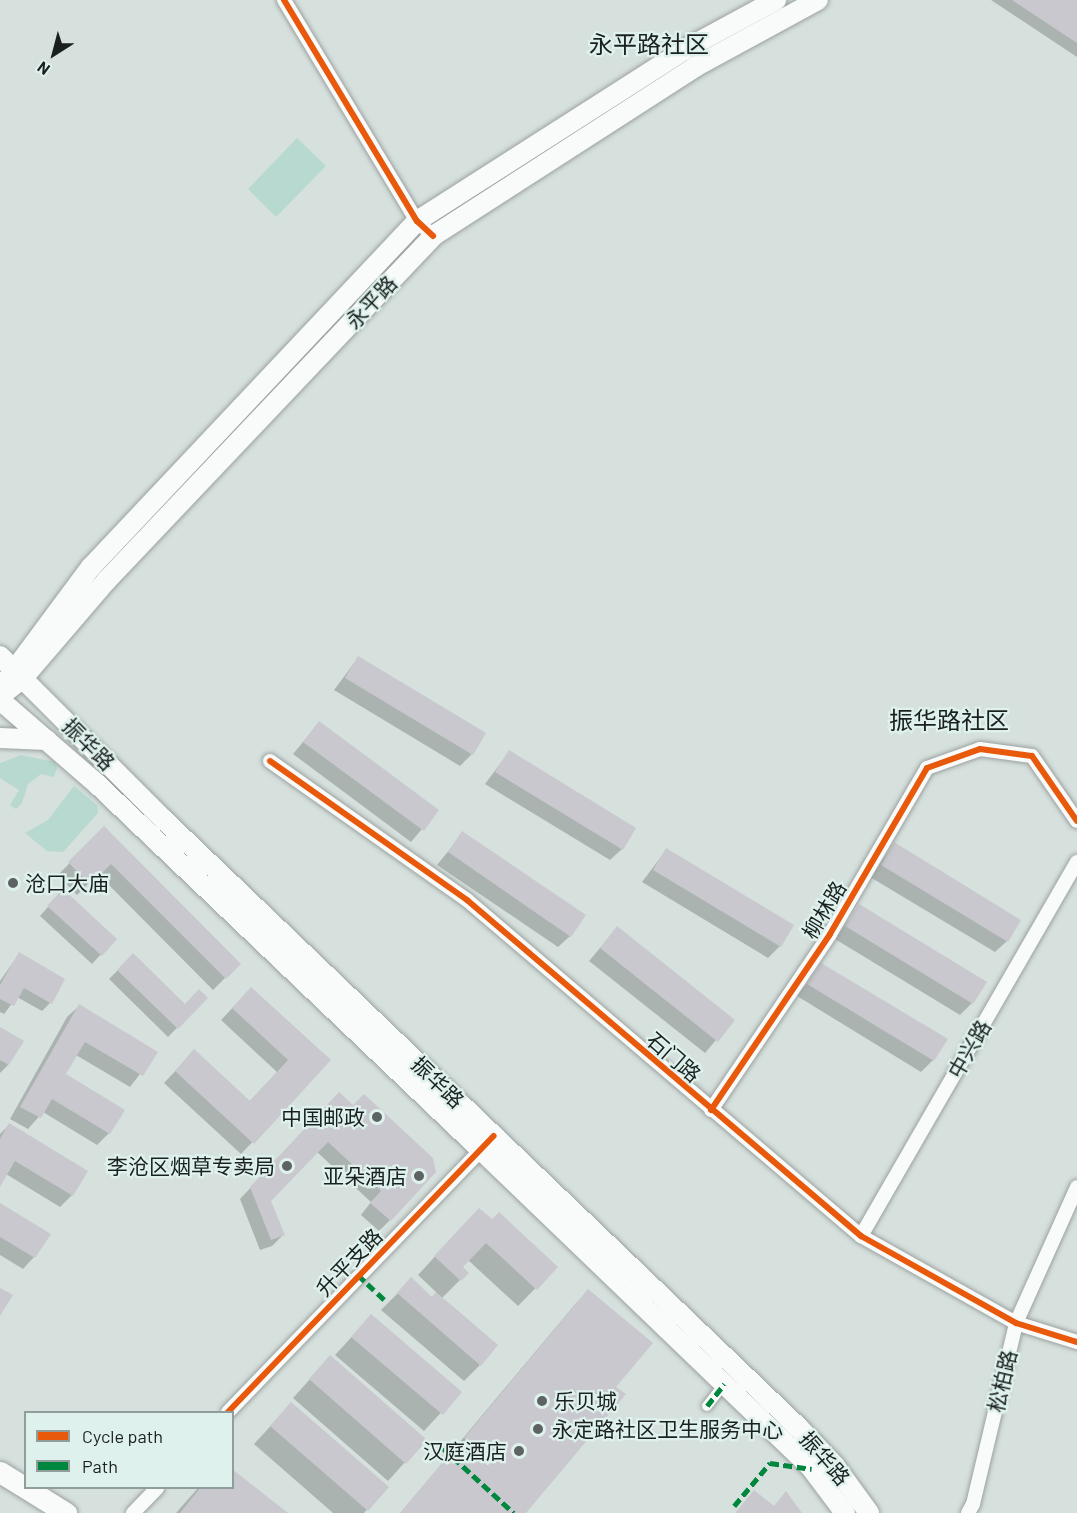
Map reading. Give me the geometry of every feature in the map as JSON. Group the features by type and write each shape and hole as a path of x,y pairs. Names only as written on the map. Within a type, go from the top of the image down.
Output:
{"main road":[{"name":"永平路","path":"0,696 12,668 91,567 417,221 684,50 776,0"},
{"name":"永平路","path":"12,668 107,580 433,236 695,67 818,0"},
{"name":"振华路","path":"12,668 488,1143 724,1384 812,1469 845,1513"},
{"name":"振华路","path":"0,696 798,1427 835,1466 869,1513"},
{"path":"0,738 47,740"},
{"path":"0,1472 24,1487"},
{"path":"27,1489 66,1513"}],"street":[{"path":"284,0 417,221 433,236"},
{"name":"柳林路","path":"711,1110 830,934 927,768 980,749 1032,756 1077,820"},
{"name":"石门路","path":"270,761 467,900 861,1236 1016,1323 1077,1342"},
{"name":"中兴路","path":"861,1236 1077,862"},
{"name":"升平支路","path":"230,1411 488,1143"},
{"name":"松柏路","path":"968,1513 1016,1323 1077,1187"},
{"path":"707,1406 724,1384"},
{"path":"133,1513 156,1489"}],"green space":[{"path":"297,138 326,166 276,217 248,189"},
{"path":"21,755 55,762 57,768 54,777 41,774 28,784 22,803 16,809 10,805 19,790 0,778 0,763"},
{"path":"74,786 97,805 98,813 63,852 47,851 25,833 48,820"}],"building":[{"path":"1012,0 1077,0 1077,43"},
{"path":"358,656 486,733 473,755 345,678"},
{"path":"319,721 439,810 424,831 303,742"},
{"path":"509,750 636,828 623,850 495,772"},
{"path":"104,826 241,964 226,979 111,864 90,885 68,862"},
{"path":"462,831 586,915 571,937 448,852"},
{"path":"894,842 1021,920 1008,942 881,865"},
{"path":"666,848 794,925 781,947 653,870"},
{"path":"63,889 117,939 102,956 47,906"},
{"path":"859,904 987,982 973,1004 845,926"},
{"path":"617,926 735,1020 718,1042 600,948"},
{"path":"19,952 65,979 52,1004 24,988 14,1006 0,999 0,985"},
{"path":"133,953 185,1004 199,989 208,998 178,1029 117,970"},
{"path":"821,963 948,1039 934,1061 807,984"},
{"path":"251,987 331,1060 254,1144 175,1071 194,1049 250,1101 288,1060 232,1008"},
{"path":"79,1004 158,1052 143,1076 85,1042 66,1074 125,1110 110,1134 52,1099 41,1118 20,1107"},
{"path":"0,1027 24,1041 9,1065 0,1060"},
{"path":"339,1092 353,1105 364,1094 433,1158 436,1172 391,1221 370,1203 381,1191 328,1142 271,1201 285,1235 271,1240 250,1187"},
{"path":"9,1123 88,1171 73,1196 15,1161 0,1187 0,1139"},
{"path":"0,1203 51,1234 35,1258 0,1237"},
{"path":"479,1208 492,1219 499,1212 558,1267 537,1290 486,1243 463,1267 469,1273 461,1281 434,1256"},
{"path":"411,1277 432,1297 436,1292 498,1345 481,1366 397,1293"},
{"path":"0,1288 13,1295 0,1316"},
{"path":"588,1289 653,1343 616,1387 626,1394 526,1513 400,1513 446,1458 454,1465 471,1444 464,1438"},
{"path":"371,1314 462,1392 443,1415 351,1337"},
{"path":"330,1355 427,1440 406,1464 309,1379"},
{"path":"291,1402 389,1487 368,1511 270,1426"},
{"path":"234,1471 288,1513 180,1513 199,1489 234,1489"},
{"path":"754,1490 774,1506 786,1491 802,1513 735,1513"}],"marked path":[{"path":"358,1275 386,1301"},
{"path":"707,1406 724,1384"},
{"path":"443,1448 514,1513"},
{"path":"734,1506 770,1463 812,1469"}],"cycle path":[{"path":"284,0 417,221 433,236"},
{"path":"711,1110 830,934 927,768 980,749 1032,756 1077,821"},
{"path":"270,761 467,900 861,1236 1016,1323 1077,1342"},
{"path":"229,1411 494,1136"}],"place":[{"name":"沧口大庙","path":"13,883"},
{"name":"中国邮政","path":"377,1117"},
{"name":"李沧区烟草专卖局","path":"287,1166"},
{"name":"亚朵酒店","path":"419,1176"},
{"name":"乐贝城","path":"542,1401"},
{"name":"永定路社区卫生服务中心","path":"538,1429"},
{"name":"汉庭酒店","path":"519,1451"}],"district":[{"name":"永平路社区","path":"649,44"},
{"name":"振华路社区","path":"949,720"}]}
